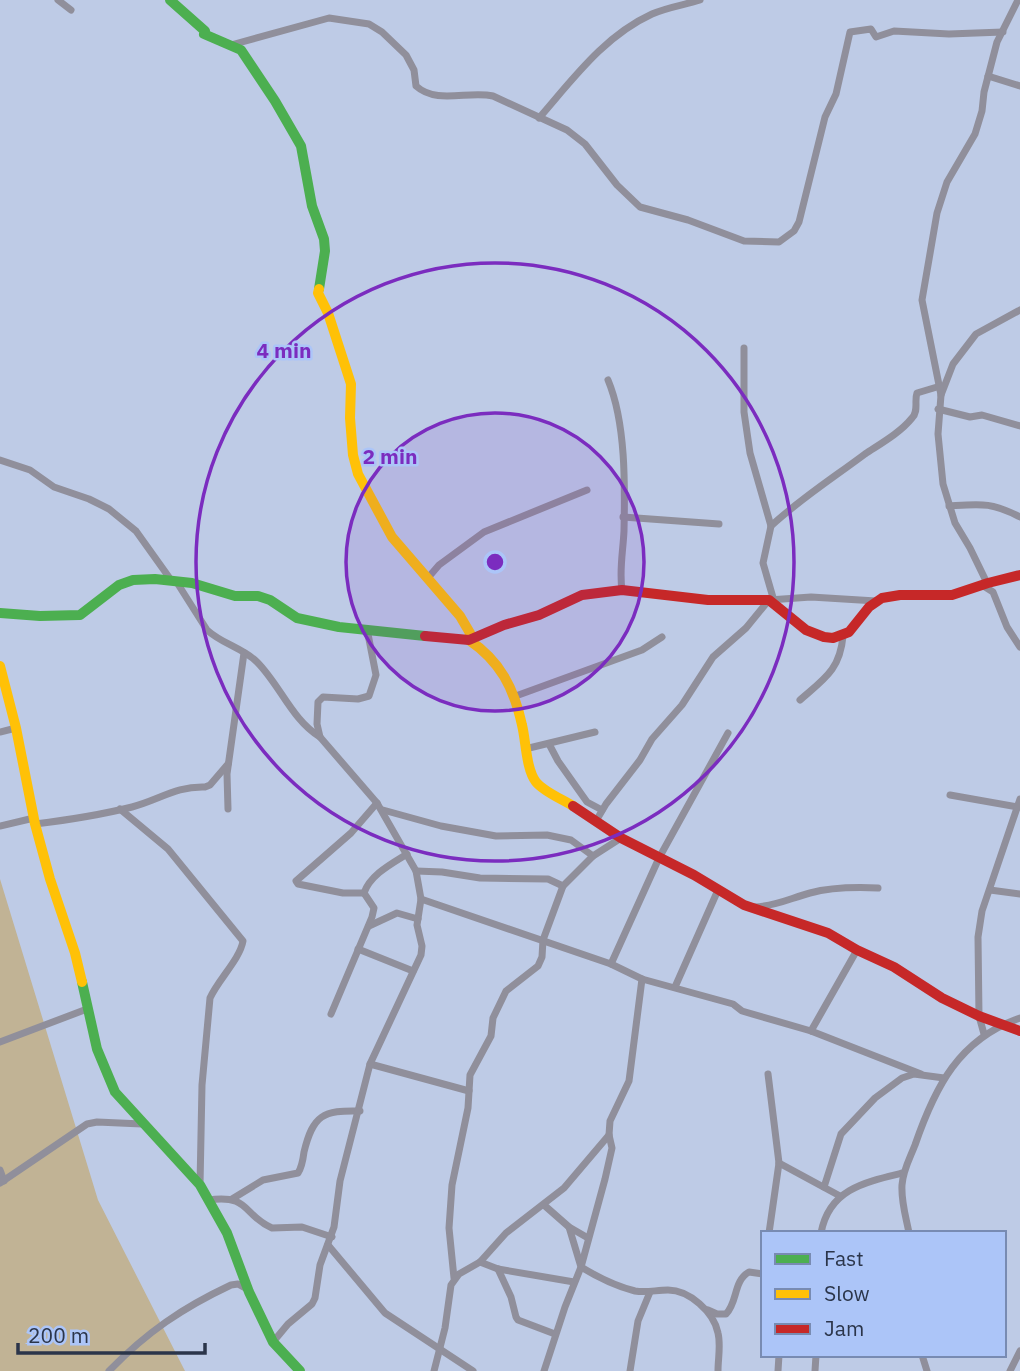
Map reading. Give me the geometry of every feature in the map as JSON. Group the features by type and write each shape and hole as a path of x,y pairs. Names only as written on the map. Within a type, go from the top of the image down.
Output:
{"street":[{"path":"58,0 71,10"},
{"path":"170,0 205,31 204,34 241,50 300,146 313,206 324,239 325,251 318,293 328,313 351,384 350,418 353,456 358,474 393,537 460,616 470,633 469,640"},
{"path":"539,118 613,37 671,6 700,0"},
{"path":"1018,6 997,42 975,134 947,182 937,213 922,300 939,391 939,456 949,506 1007,627 1020,646"},
{"path":"231,45 329,18 369,24 382,32 406,55 414,70 416,86 422,91 451,97 483,94 567,130 585,144 617,185 640,207 688,220 739,241 779,242 794,232 799,222 825,117 836,94 850,32 871,29 876,37 894,31 949,34 1003,32"},
{"path":"988,75 1020,86"},
{"path":"939,391 953,364 976,334 1020,310"},
{"path":"744,348 744,412 750,453 771,526 763,563 771,600 797,623 812,632 831,638 843,636 853,629 876,601"},
{"path":"608,380 614,396 624,470 620,574 622,590"},
{"path":"771,526 913,417 917,393 939,391"},
{"path":"938,409 970,417 982,415 1020,426"},
{"path":"0,460 30,470 54,487 109,509 136,531 174,580 207,630 258,663 307,728 320,737 383,810 416,871 421,899 418,919 421,955 370,1064 340,1181 330,1241 320,1265 312,1304 288,1324 274,1342"},
{"path":"426,579 439,565 484,532 587,490"},
{"path":"949,506 988,504 999,506 1020,517"},
{"path":"624,517 719,524"},
{"path":"469,640 539,615 582,595 622,590 708,600 811,597 876,601 909,594 950,596 1020,575"},
{"path":"0,613 80,615 119,585 133,580 174,580 235,596 258,596 270,600 297,618 469,640 497,662 522,724 536,782 621,838 694,875 744,905 828,933 894,967 942,998 1000,1025 1020,1031"},
{"path":"596,821 652,739 682,705 713,657 746,628 771,600"},
{"path":"320,737 317,724 320,699 365,698 373,687 376,676 367,629"},
{"path":"800,700 829,675 842,653 843,636"},
{"path":"513,697 642,650 662,637"},
{"path":"229,809 228,764 244,653"},
{"path":"0,666 16,728 34,821 75,953 97,1049 115,1091 142,1124 200,1185 227,1233 249,1292 274,1342 300,1371"},
{"path":"0,732 16,728"},
{"path":"526,749 595,732"},
{"path":"611,964 659,858 728,733"},
{"path":"550,744 558,761 587,802 603,810"},
{"path":"0,826 71,819 134,806 171,791 205,787 210,785 228,764"},
{"path":"950,794 1019,804 982,911 978,937 979,1016 984,1034"},
{"path":"364,893 331,892 298,884 296,881 351,833 377,803"},
{"path":"120,809 158,838 243,941 241,949 210,998 202,1085 200,1185"},
{"path":"383,810 475,833 496,836 547,835 571,840 593,856"},
{"path":"434,1371 454,1278 449,1228 452,1185 468,1108 470,1075 491,1036 493,1018 501,999 511,985 538,966 542,957 543,940 563,886 593,856 621,838"},
{"path":"364,893 369,882 407,854"},
{"path":"416,871 490,879 548,879 563,886"},
{"path":"753,907 772,906 810,893 878,888"},
{"path":"675,987 718,890"},
{"path":"990,890 1020,894"},
{"path":"331,1014 369,926 374,908 364,893"},
{"path":"421,899 611,964 642,979 733,1004 742,1011 811,1031 920,1074 944,1078"},
{"path":"369,926 397,913 418,919"},
{"path":"358,949 413,971"},
{"path":"811,1031 857,950"},
{"path":"544,1371 581,1267 611,1153 610,1121 629,1081 642,979"},
{"path":"0,1042 88,1009"},
{"path":"909,1231 902,1202 904,1173 934,1095 944,1078 984,1034 1020,1018"},
{"path":"370,1064 468,1091"},
{"path":"768,1074 779,1163 769,1231"},
{"path":"824,1186 841,1134 890,1086 902,1078 920,1074"},
{"path":"208,1200 232,1199 263,1180 298,1173 312,1127 323,1115 340,1110 360,1111"},
{"path":"0,1170 2,1182 88,1124 142,1124"},
{"path":"454,1278 480,1262 506,1233 564,1188 609,1135"},
{"path":"779,1163 839,1196"},
{"path":"822,1231 826,1214 839,1196 866,1184 904,1173"},
{"path":"232,1199 272,1228 302,1227 330,1241 385,1313 472,1371"},
{"path":"544,1205 569,1227 588,1238"},
{"path":"569,1227 581,1267 611,1284 650,1292 676,1291 717,1314 726,1314 733,1306 741,1278 749,1272 761,1273"},
{"path":"480,1262 498,1269 574,1282"},
{"path":"498,1269 514,1303 516,1317 523,1323 555,1334"},
{"path":"109,1371 142,1338 194,1304 232,1285 244,1286 249,1292"},
{"path":"630,1371 638,1321 650,1292"},
{"path":"707,1310 716,1324 719,1337 718,1371"},
{"path":"1010,1371 1020,1351"}],"shaded area":[{"path":"0,879 98,1200 185,1371 0,1371"}],"traffic: fast":[{"path":"170,0 205,31 204,34 241,50 301,146 312,206 324,239 325,251 319,289"},
{"path":"0,613 80,615 119,585 133,580 155,579 192,583 235,596 258,596 270,600 297,618 339,627 425,636"},
{"path":"82,982 97,1049 115,1092 200,1185 227,1233 249,1292 273,1342 300,1371"}],"traffic: slow":[{"path":"319,289 318,293 328,313 351,384 350,418 353,455 358,474 392,537 460,616 470,633 469,640 497,666 510,687 519,712 528,762 536,782 573,806"},
{"path":"0,666 16,728 35,824 82,982"}],"traffic: jam":[{"path":"425,636 469,640 504,625 539,615 582,595 622,590 708,600 769,600 806,630 833,638 849,632 869,607 882,598 900,595 952,595 1020,575"},
{"path":"573,806 621,838 694,875 744,905 828,933 894,967 942,998 979,1016 1020,1031"}]}
